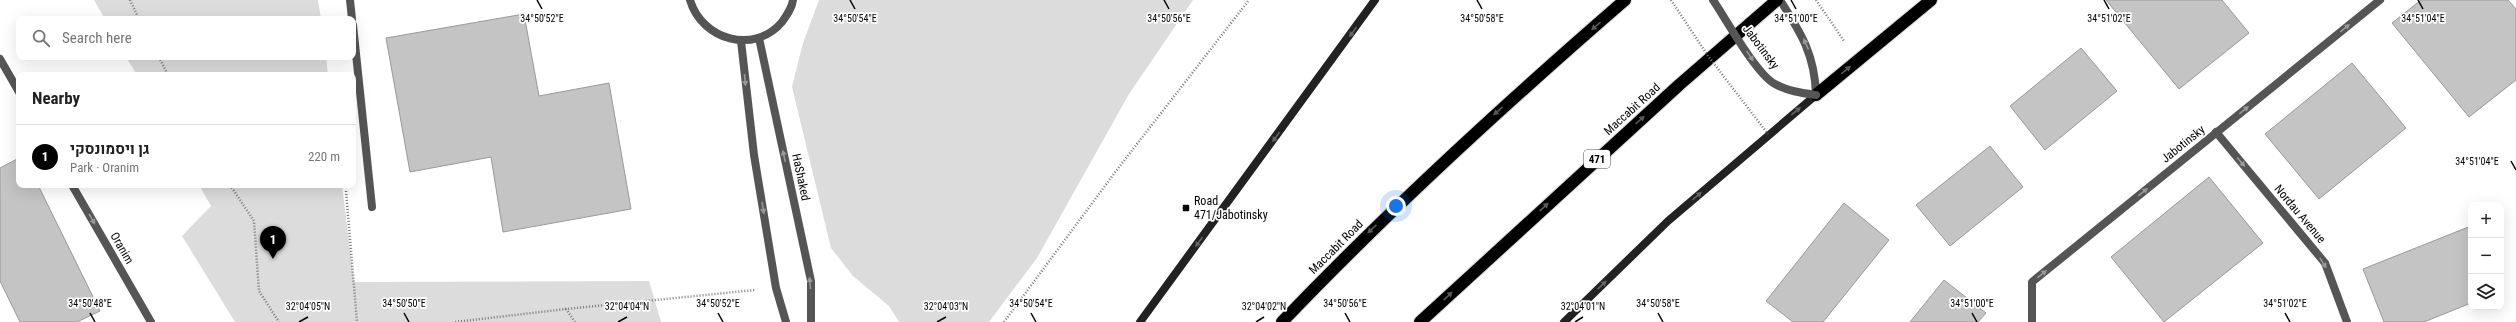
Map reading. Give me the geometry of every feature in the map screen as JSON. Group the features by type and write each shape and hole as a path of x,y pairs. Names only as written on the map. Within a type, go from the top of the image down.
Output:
{"highway":[{"name":"Maccabit Road","path":"1282,322 1358,243 1483,125 1625,0"},
{"name":"Maccabit Road","path":"1420,322 1679,84 1777,0"},
{"path":"1816,95 1931,0"}],"main road":[{"path":"1140,322 1375,0"},
{"path":"1564,322 1668,221 1768,134 1816,95"}],"street":[{"path":"350,0 352,16"},
{"path":"690,0 698,18 711,31 728,39 741,41 759,38 776,29 787,15 793,0"},
{"name":"Jabotinsky","path":"1713,0 1757,66 1774,84 1797,93 1816,95"},
{"path":"1780,0 1801,32 1810,53 1816,72 1816,95"},
{"name":"Jabotinsky","path":"2032,322 2032,282 2380,0"},
{"name":"HaShaked","path":"759,38 811,281 811,322"},
{"path":"741,41 754,155 776,288 786,322"},
{"path":"356,54 372,207"},
{"path":"0,59 16,87"},
{"name":"Nordau Avenue","path":"2216,132 2325,263 2347,322"},
{"name":"Oranim","path":"74,188 151,322"}],"path":[{"path":"130,0 138,16"},
{"path":"1004,322 1116,171 1249,0"},
{"path":"1671,0 1708,56 1768,134"},
{"path":"1816,0 1858,60"},
{"path":"160,60 166,72"},
{"path":"232,188 254,221 259,291 279,322"},
{"path":"345,188 357,322"},
{"path":"455,322 566,309 776,288"},
{"path":"566,309 575,322"}],"shaded area":[{"path":"94,0 318,0 321,16 103,16"},
{"path":"819,0 1193,0 1129,94 1037,258 989,322 899,322 889,306 853,276 831,248 792,87 803,43"},
{"path":"128,60 326,60 328,72 135,72"},
{"path":"201,188 342,188 354,282 649,281 661,322 235,322 182,236 211,206"}],"building":[{"path":"2106,0 2222,0 2249,33 2179,89"},
{"path":"2421,0 2508,0 2516,9 2516,80 2469,117 2392,23"},
{"path":"524,14 539,96 609,83 631,209 503,232 491,157 410,172 386,38"},
{"path":"2081,48 2117,91 2045,150 2010,106"},
{"path":"2352,63 2406,128 2319,199 2265,134"},
{"path":"1990,146 2023,187 1950,246 1916,205"},
{"path":"16,160 16,188 39,188 100,311 77,322 20,322 0,281 0,168"},
{"path":"2209,177 2263,243 2164,322 2111,257"},
{"path":"1844,203 1889,240 1823,322 1793,322 1766,301"},
{"path":"2468,227 2468,304 2424,322 2384,322 2363,269"},
{"path":"1944,280 1986,313 1978,322 1910,322"}],"place":[{"name":"Road 471/Jabotinsky","path":"1186,208"},
{"name":"גן ויסמונסקי","path":"273,259"}]}
